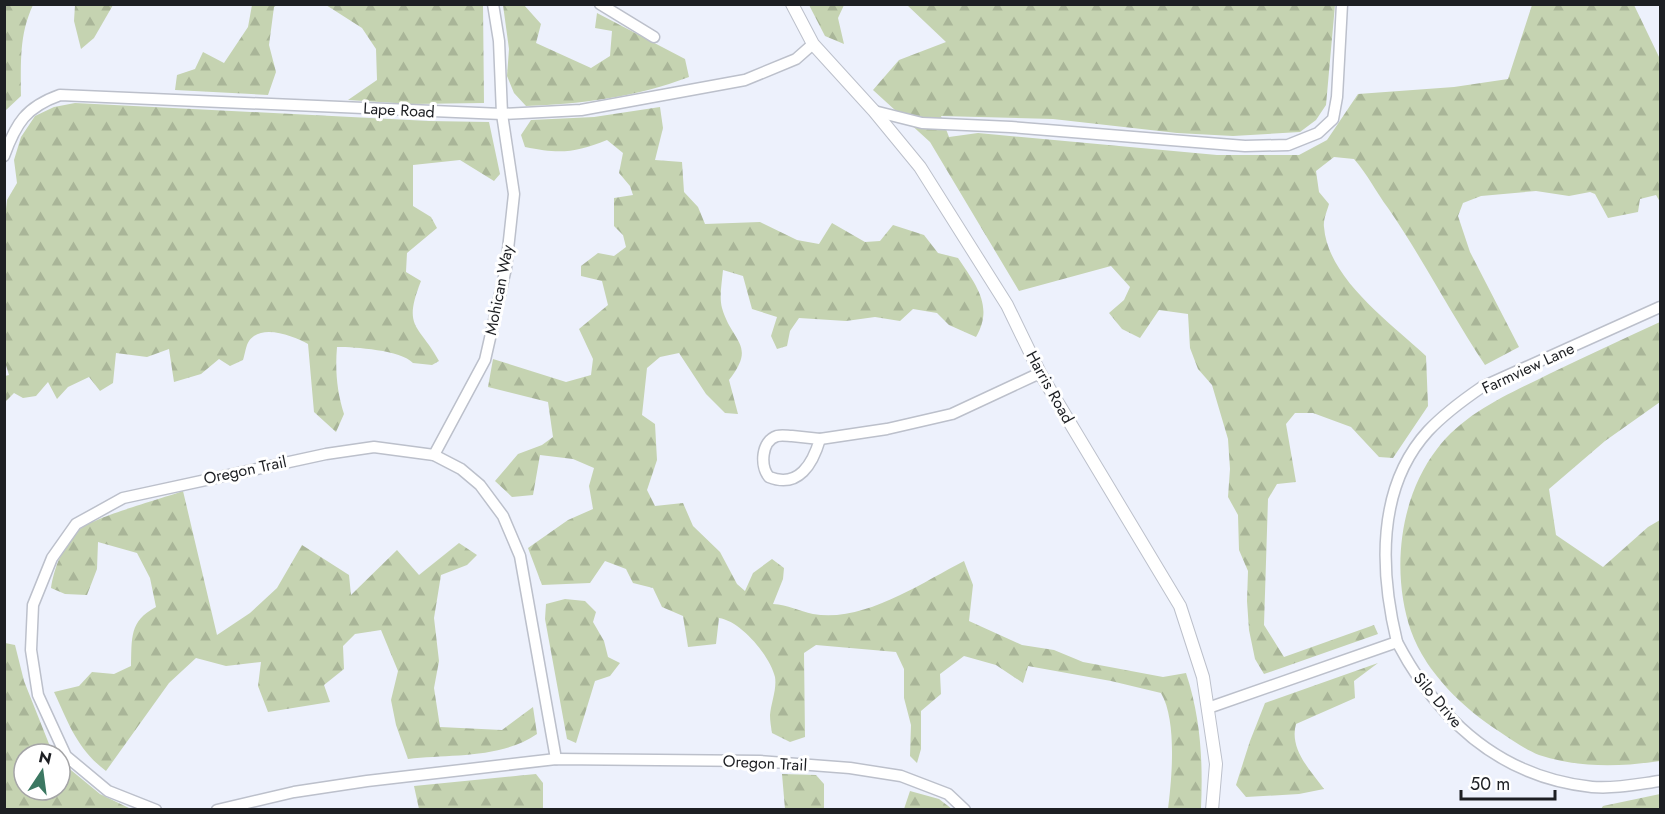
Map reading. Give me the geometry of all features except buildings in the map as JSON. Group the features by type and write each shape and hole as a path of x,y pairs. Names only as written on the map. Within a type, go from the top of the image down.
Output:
{"street":[{"name":"Mohican Way","path":"434,455 485,360 506,268 514,194 502,114 499,41 493,4"},
{"path":"600,4 654,37"},
{"name":"Harris Road","path":"792,4 813,44 874,111 926,177 1007,305 1040,373 1180,606 1203,677 1208,708 1216,764 1212,810"},
{"path":"874,111 922,123 1011,127 1245,146 1288,145 1318,133 1333,118 1337,97 1342,4"},
{"name":"Lape Road","path":"4,156 14,130 28,112 39,103 60,95 502,114 581,110 745,80 796,59 813,44"},
{"name":"Farmview Lane","path":"1397,642 1387,592 1385,546 1388,521 1399,478 1427,432 1460,402 1482,387 1660,307"},
{"path":"820,439 813,461 806,470 795,477 773,479 764,471 764,452 768,442 776,436 820,439 887,429 952,414 1040,373"},
{"name":"Oregon Trail","path":"156,810 108,791 66,756 38,695 31,650 33,605 52,558 76,524 123,498 326,454 374,447 434,455 461,469 480,485 504,516 520,556 556,759"},
{"path":"1208,708 1397,642"},
{"name":"Silo Drive","path":"1397,642 1417,677 1449,719 1495,755 1518,767 1568,783 1593,787 1660,781"},
{"name":"Oregon Trail","path":"218,810 294,792 556,759 760,761 850,768 901,776 948,794 964,810"}],"green space":[{"path":"5,4 33,5 23,38 21,96 5,111"},
{"path":"75,5 113,5 94,38 81,49 74,21"},
{"path":"252,5 277,5 274,7 269,45 276,72 268,95 175,90 177,75 195,69 203,52 224,63 248,27"},
{"path":"326,5 483,5 484,103 411,104 348,100 377,80 376,49 362,28"},
{"path":"503,5 524,5 541,24 536,43 591,68 610,56 612,31 595,28 597,13 685,59 689,77 649,90 609,98 526,106 514,93 507,76 509,49"},
{"path":"809,5 844,5 838,18 844,44 825,36"},
{"path":"907,5 1335,5 1326,105 1316,120 1300,132 1233,136 1177,133 1053,119 941,116 949,137 978,133 1217,155 1299,155 1327,140 1358,94 1454,87 1508,79 1532,5 1634,5 1660,59 1660,202 1656,195 1640,199 1638,212 1608,218 1595,194 1590,192 1569,196 1536,191 1481,196 1463,203 1458,216 1470,252 1519,347 1485,365 1401,227 1354,159 1334,157 1316,171 1319,192 1329,204 1324,227 1328,246 1337,264 1363,299 1426,356 1428,406 1393,458 1379,457 1351,427 1313,413 1295,413 1286,424 1296,482 1277,484 1268,499 1264,625 1284,657 1374,625 1378,634 1264,674 1255,659 1249,630 1248,571 1239,550 1238,515 1228,497 1230,469 1228,439 1212,385 1198,369 1190,348 1188,314 1159,310 1140,338 1122,329 1109,313 1124,300 1130,287 1111,266 1019,291 930,142 873,90 899,60 946,42"},
{"path":"75,103 489,122 500,174 494,181 460,160 413,165 413,206 431,217 437,228 407,253 406,272 421,281 415,297 413,318 415,325 439,361 432,365 413,363 388,352 337,347 337,381 344,414 336,432 314,412 308,344 286,335 269,332 254,336 249,341 243,360 230,366 219,359 201,374 174,382 169,349 147,357 116,353 113,383 100,391 89,377 68,387 57,399 48,382 36,396 23,398 14,393 5,402 5,376 9,375 4,359 5,218 7,200 17,183 14,160 21,137 35,116 54,107"},
{"path":"660,107 663,128 655,160 682,162 684,192 698,207 705,224 760,222 797,240 819,244 832,223 865,242 880,241 893,225 924,235 938,253 958,258 980,296 983,315 976,337 949,325 937,313 913,309 900,321 875,317 846,321 799,318 790,331 787,346 777,349 771,336 777,317 752,309 743,276 723,270 721,304 726,320 742,351 737,368 729,380 738,414 725,413 706,394 679,353 660,357 647,368 642,415 655,424 657,460 647,490 655,506 683,503 693,526 720,552 737,584 745,591 753,573 772,559 784,568 783,579 773,604 813,614 852,613 892,599 964,561 973,585 969,621 1022,645 1054,650 1083,662 1163,677 1186,673 1195,707 1200,740 1201,809 1168,809 1172,766 1171,733 1166,704 1161,693 1111,681 1028,666 1023,683 996,665 964,656 940,674 941,694 921,711 921,749 917,763 910,756 911,725 904,698 904,669 896,652 816,645 804,653 805,737 790,742 772,733 770,715 775,691 775,677 772,669 761,650 745,632 736,626 719,618 716,644 688,647 683,616 662,607 653,588 633,583 626,569 605,561 590,583 542,585 528,548 568,520 593,509 589,486 594,468 573,459 540,455 533,495 512,497 495,481 518,454 542,445 553,437 548,402 488,387 493,359 566,382 591,375 593,359 579,329 608,305 602,281 581,276 581,266 598,253 614,256 626,247 623,235 614,226 614,198 633,195 630,186 619,173 623,153 607,140 576,150 548,151 525,147 521,135 531,120 594,117"},
{"path":"1660,322 1660,402 1605,441 1549,489 1556,535 1603,567 1648,527 1660,520 1660,761 1600,765 1554,759 1529,750 1486,723 1448,689 1426,661 1411,631 1401,585 1402,537 1407,513 1414,490 1437,449 1448,436 1474,414 1519,389"},
{"path":"183,491 217,635 250,613 277,588 302,545 349,575 351,595 397,550 419,575 459,543 477,555 467,565 441,575 434,618 439,661 434,688 440,727 502,730 533,707 537,734 508,748 491,752 408,759 396,725 391,700 398,671 381,630 355,634 343,646 344,669 324,685 330,702 268,712 258,686 261,662 226,666 196,658 169,683 106,771 81,745 54,692 79,686 92,672 114,674 131,666 132,639 136,624 147,612 156,607 150,578 137,553 98,542 97,569 87,595 65,594 51,588 54,572 68,542 79,530 112,514"},
{"path":"565,599 585,601 596,612 593,622 604,641 608,657 620,663 610,676 595,681 576,743 567,739 545,619 546,604"},
{"path":"5,643 15,645 24,681 48,742 12,742 12,802 72,802 72,771 100,794 131,809 5,809"},
{"path":"1378,663 1354,681 1355,698 1296,724 1295,742 1298,751 1324,789 1299,794 1246,797 1236,785 1265,703"},
{"path":"536,774 543,783 543,809 419,809 414,786"},
{"path":"782,774 816,775 824,784 824,809 785,809"},
{"path":"910,791 939,799 952,809 904,809"},
{"path":"1660,794 1660,809 1601,809 1603,806"}]}
